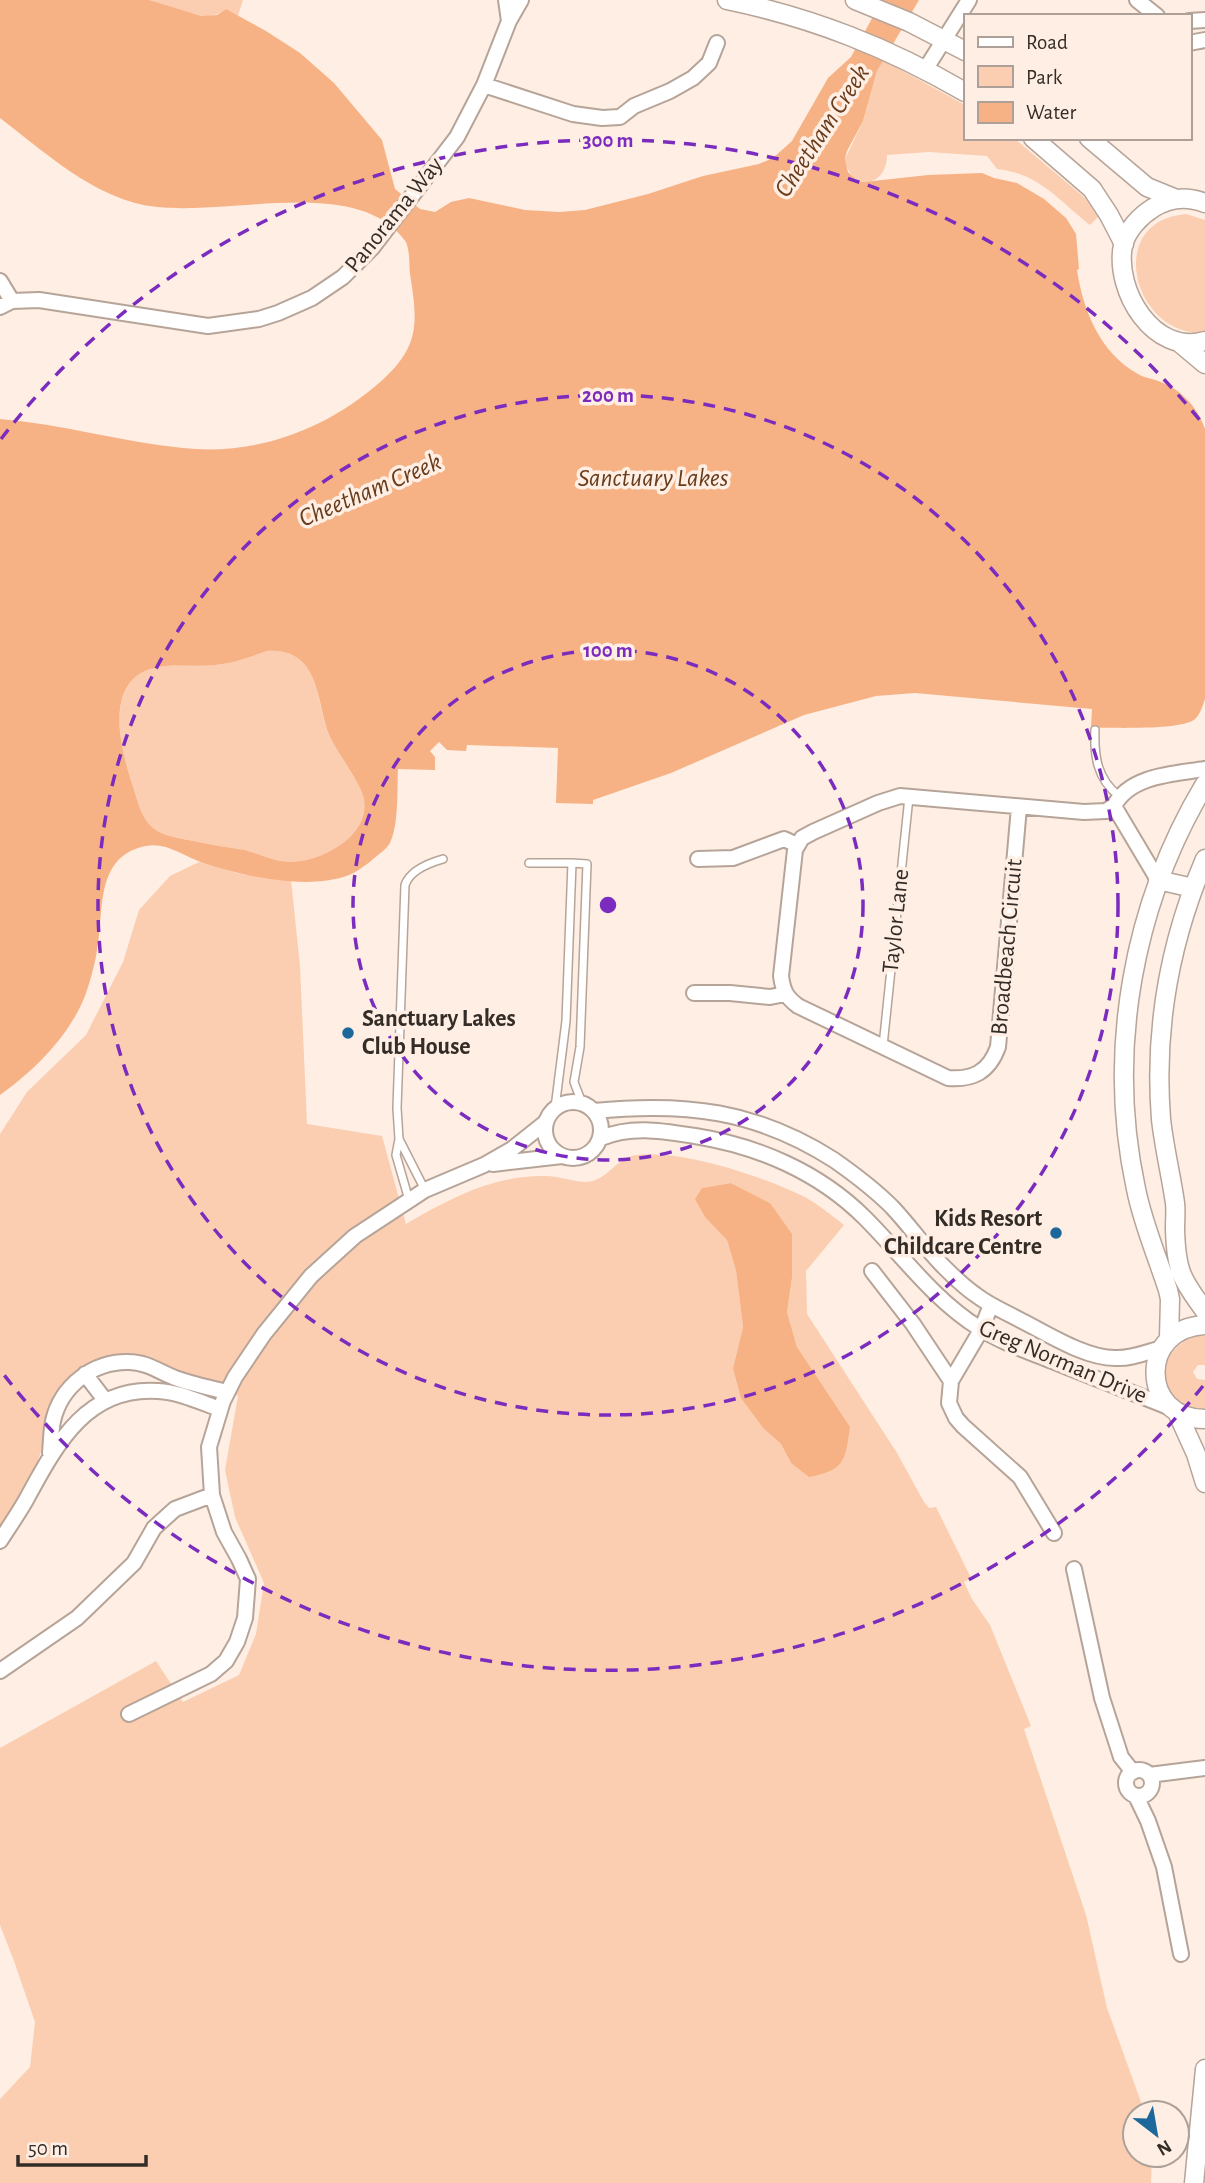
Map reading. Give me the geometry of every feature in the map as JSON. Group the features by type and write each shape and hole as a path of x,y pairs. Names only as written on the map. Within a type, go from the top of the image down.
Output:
{"street":[{"name":"Panorama Way","path":"506,0 509,21"},
{"name":"Panorama Way","path":"6,304 39,300 208,326 259,319 299,305 329,287 358,264 457,137 484,85 509,21 521,0"},
{"path":"727,0 793,16 858,38 925,69 964,91"},
{"path":"855,0 909,22 964,50"},
{"path":"925,69 969,0"},
{"path":"1137,0 1154,14"},
{"path":"484,85 573,114 602,118 620,117 634,106 693,78 709,62 717,43"},
{"path":"1034,140 1092,189 1124,244"},
{"path":"1091,140 1147,187 1174,198 1201,199"},
{"path":"1174,198 1140,217 1131,228 1124,244 1126,286 1141,316 1151,327 1180,343 1205,364"},
{"path":"0,281 6,304"},
{"path":"1180,343 1205,341"},
{"path":"694,993 769,997 785,993 781,976 797,845 802,838 813,832 867,808 891,798 909,796 1084,812 1106,811 1127,789 1156,778 1205,769"},
{"path":"1205,784 1179,831 1158,880 1142,934 1127,1021 1124,1092 1129,1155 1135,1187 1170,1299 1165,1343 1156,1363 1155,1380 1160,1395 1174,1410 1196,1454 1205,1483"},
{"path":"1116,801 1158,880 1193,888"},
{"name":"Broadbeach Circuit","path":"785,993 798,1006 948,1078 964,1079 982,1071 993,1060 998,1047 1019,807"},
{"path":"698,859 733,858 784,839 797,845"},
{"path":"1205,859 1177,939 1167,988 1162,1029 1160,1090 1165,1152 1176,1204 1178,1267 1186,1286 1205,1311"},
{"path":"555,1108 563,1103 582,1102 600,1119 601,1138"},
{"name":"Greg Norman Drive","path":"594,1111 654,1106 699,1110 742,1118 793,1137 833,1160 874,1191 890,1205 944,1267 991,1305 1048,1335 1104,1357 1126,1358 1165,1343"},
{"name":"Greg Norman Drive","path":"129,1714 211,1674 226,1661 237,1642 245,1618 248,1579 224,1532 212,1494 209,1447 223,1401 264,1334 312,1276 355,1236 425,1190 484,1165 512,1149 546,1122 555,1108"},
{"path":"546,1122 546,1138 555,1152 562,1156"},
{"name":"Greg Norman Drive","path":"484,1165 562,1156 581,1158 590,1154 601,1138 622,1131 665,1131 743,1146 781,1161 817,1180 848,1203 941,1300 981,1330 1174,1410"},
{"path":"817,1180 833,1160"},
{"path":"872,1271 913,1324 951,1381"},
{"path":"991,1305 981,1330 951,1381 949,1403 956,1418 976,1439 1020,1477 1054,1533"},
{"path":"1165,1343 1179,1331 1191,1326 1205,1325"},
{"path":"50,1454 54,1420 62,1397 85,1374 107,1365 130,1362 158,1369 200,1386 223,1401"},
{"path":"85,1374 105,1400"},
{"path":"0,1541 50,1454 70,1430 105,1400 129,1391 158,1391 223,1401"},
{"path":"1174,1410 1189,1418 1205,1419"},
{"path":"0,1671 77,1618 134,1563 154,1528 174,1508 212,1494"},
{"path":"1074,1569 1102,1698 1121,1757 1133,1772"},
{"path":"1181,1955 1164,1867 1148,1821 1146,1787 1143,1771 1133,1772 1127,1785 1130,1791 1146,1787 1172,1773 1205,1768"},
{"path":"1194,2183 1205,2069"}],"lane":[{"path":"1095,730 1095,760 1116,801"},
{"name":"Taylor Lane","path":"883,1047 909,796"},
{"path":"409,1200 396,1155 399,1139 397,1108 405,885 407,879 424,865 443,859"},
{"path":"529,863 587,864 580,1047 575,1082 582,1102"},
{"path":"555,1108 565,1034 572,863"},
{"path":"399,1139 425,1190"}],"green space":[{"path":"149,0 243,0 238,16 226,9 217,14 198,16"},
{"path":"883,60 964,104 964,140 1016,140 1085,198 1098,217 1090,225 1037,182 997,169 987,156 929,152 887,155 881,174 868,182 860,181 848,170 845,159 863,121 877,71"},
{"path":"1186,214 1205,220 1205,333 1180,329 1160,317 1145,299 1137,278 1137,256 1144,236 1160,221"},
{"path":"267,651 292,655 305,665 314,682 327,730 359,786 364,800 364,811 356,830 333,849 315,858 276,860 245,850 178,838 157,831 142,812 122,747 122,699 128,686 138,675 146,670 166,666 223,664"},
{"path":"199,862 241,874 291,880 300,966 307,1124 382,1136 406,1224 455,1198 490,1184 545,1176 581,1182 594,1181 623,1160 637,1155 655,1154 699,1160 768,1181 805,1197 844,1225 806,1271 807,1314 897,1453 924,1502 929,1508 936,1507 971,1578 964,1582 990,1625 1031,1726 1024,1729 1086,1915 1107,2008 1140,2099 1121,2099 1121,2169 1152,2169 1151,2183 0,2183 0,2099 30,2067 35,2022 0,1925 0,1748 156,1661 183,1702 239,1675 256,1634 264,1583 235,1517 225,1470 238,1396 208,1380 127,1354 81,1373 58,1397 35,1470 0,1529 0,1134 27,1092 86,1035 123,962 139,910 170,876","holes":["731,1183 770,1203 792,1278 787,1312 797,1347 819,1382 791,1463 781,1444 764,1429 733,1368 743,1327 736,1271 727,1240 702,1188"]},
{"path":"1197,1336 1205,1336 1205,1365 1198,1365 1193,1372 1197,1379 1205,1380 1205,1409 1190,1408 1178,1401 1170,1391 1166,1379 1166,1366 1171,1354 1181,1343"}],"water":[{"name":"Sanctuary Lakes","path":"0,0 149,0 201,16 217,15 226,9 300,53 334,83 382,140 395,189 420,209 435,212 451,202 469,198 525,210 585,210 773,158 792,141 828,78 851,57 882,0 919,0 877,71 863,121 847,151 845,159 848,172 858,181 864,182 928,175 982,173 1017,183 1044,199 1066,218 1076,234 1077,270 1084,300 1096,329 1113,355 1142,376 1170,386 1192,404 1205,429 1205,699 1200,712 1195,719 1176,725 1091,728 1092,709 915,693 876,696 804,715 671,773 593,800 593,804 556,803 558,748 467,745 466,751 447,750 439,742 430,751 435,757 435,770 398,769 396,817 390,843 371,861 349,875 315,882 256,877 203,863 156,845 138,848 124,855 114,865 108,877 95,961 78,1011 50,1051 26,1075 0,1095 0,419 183,448 236,448 262,443 312,426 358,400 379,383 402,358 409,346 415,321 406,242 383,220 353,208 318,203 167,208 135,203 116,197 81,178 0,118","holes":["267,651 288,653 305,665 314,682 331,739 355,778 364,800 363,816 349,838 315,858 276,860 245,850 177,838 157,831 146,820 140,808 122,746 122,699 128,686 138,675 156,668 223,664"]},
{"path":"731,1183 770,1203 792,1234 792,1278 787,1312 797,1347 850,1427 847,1448 841,1462 821,1474 809,1477 791,1463 781,1444 764,1429 741,1398 733,1368 743,1327 736,1271 727,1240 705,1217 695,1199 702,1188"}],"place":[{"name":"Sanctuary Lakes Club House","path":"348,1033"},
{"name":"Kids Resort Childcare Centre","path":"1056,1233"}],"water label":[{"name":"Cheetham Creek","path":"822,131"},
{"name":"Cheetham Creek","path":"370,490"}]}
